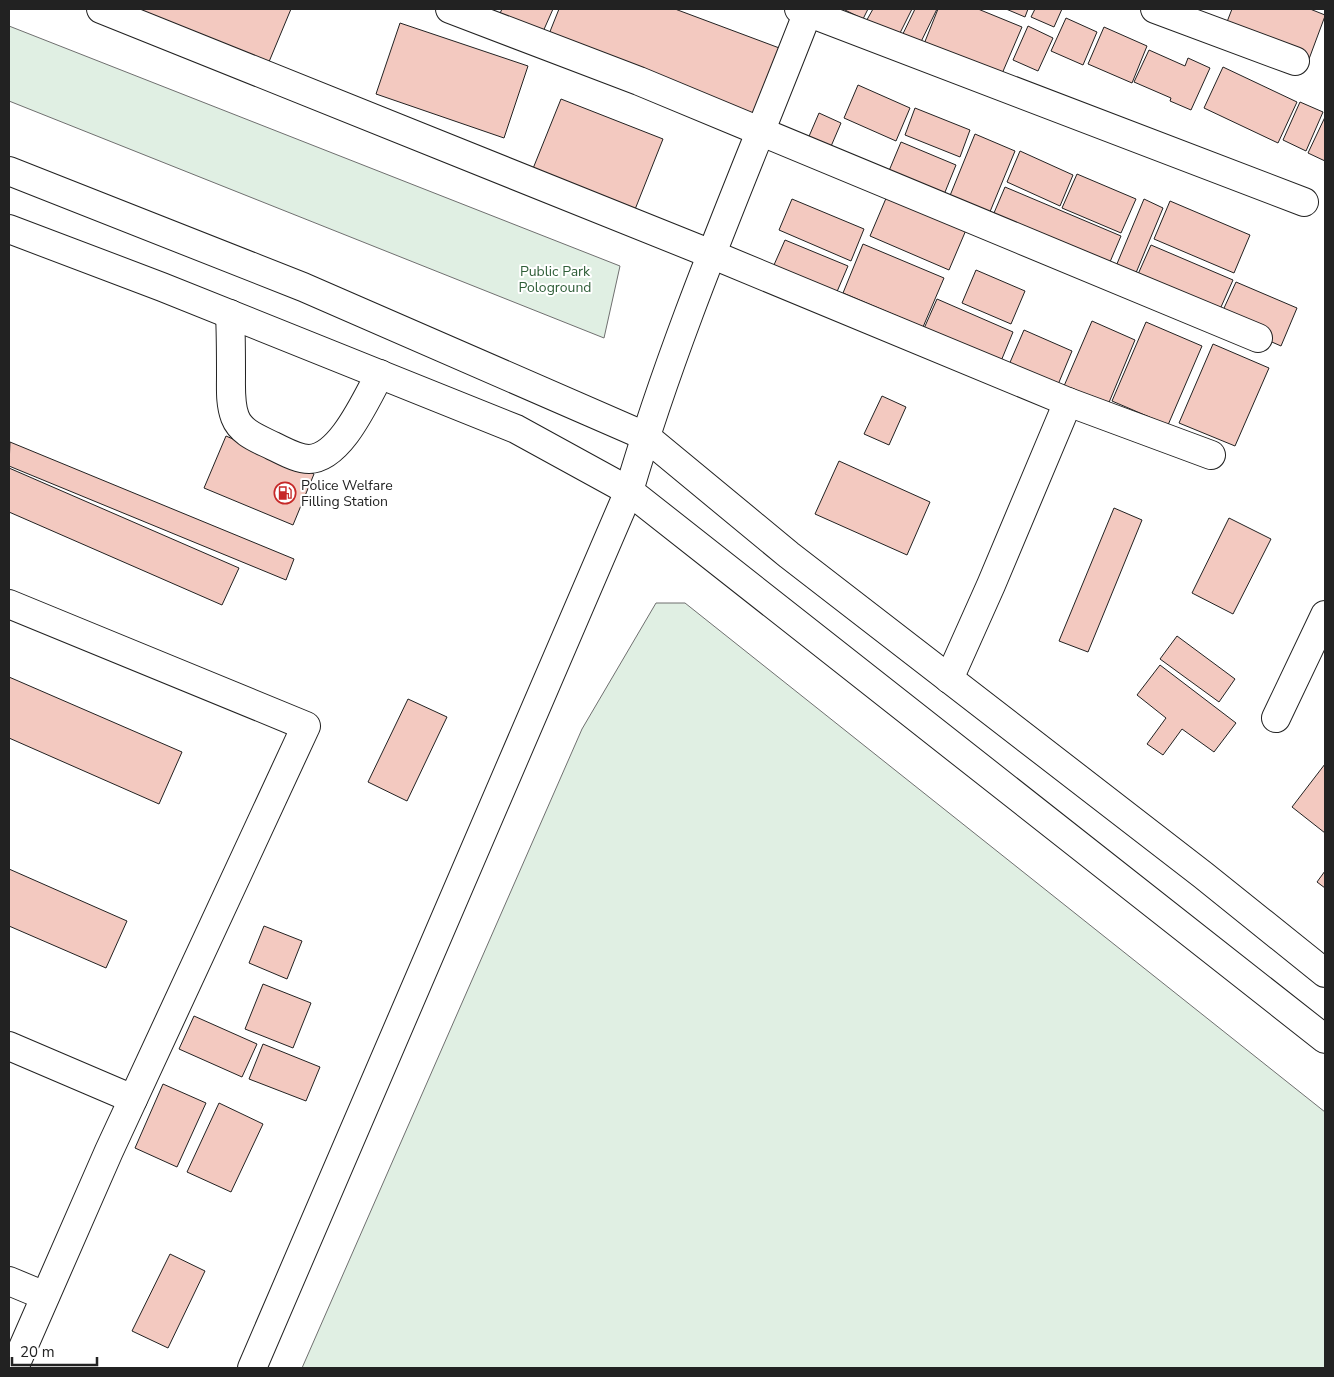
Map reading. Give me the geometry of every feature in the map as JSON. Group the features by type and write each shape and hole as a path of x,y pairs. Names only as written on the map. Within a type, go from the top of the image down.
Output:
{"main road":[{"path":"101,9 711,254 1068,402 1211,455"},
{"path":"450,9 639,81 1258,338"},
{"path":"1156,9 1295,61"},
{"path":"252,1368 629,491 645,436 711,254 761,132 805,10 1304,202"},
{"path":"9,171 303,287 645,436 789,556 1203,874 1325,972"},
{"path":"9,229 230,314 516,429 629,491 1325,1039"},
{"path":"230,314 231,401 235,417 241,428 253,437 294,456 307,459 317,458 330,451 348,430 380,374"},
{"path":"949,679 1068,402"},
{"path":"9,604 306,726 133,1099 14,1368"},
{"path":"1276,718 1325,615"},
{"path":"9,1046 133,1099"},
{"path":"9,1281 46,1296"}],"green space":[{"name":"Public Park Pologround","path":"9,26 620,266 604,338 9,101"},
{"path":"656,603 685,603 1325,1112 1325,1368 302,1368 582,729"}],"building":[{"path":"124,9 291,9 266,69"},
{"path":"502,9 553,9 538,43 495,24"},
{"path":"559,9 675,9 782,49 754,123 545,44"},
{"path":"843,9 868,9 863,19"},
{"path":"873,9 912,9 896,41 864,25"},
{"path":"915,9 937,9 916,52 898,44"},
{"path":"938,9 978,9 1022,27 1001,76 924,44"},
{"path":"1006,9 1028,9 1025,17"},
{"path":"1035,9 1062,9 1054,27 1031,17"},
{"path":"1232,9 1310,9 1325,16 1309,59 1225,27"},
{"path":"1066,18 1097,32 1083,65 1051,51"},
{"path":"400,23 528,66 504,138 376,94"},
{"path":"1028,26 1053,38 1038,71 1013,60"},
{"path":"1104,27 1147,46 1132,83 1088,64"},
{"path":"1149,50 1185,66 1188,58 1210,68 1191,110 1170,101 1171,98 1134,82"},
{"path":"1223,67 1297,102 1278,143 1204,108"},
{"path":"858,85 910,108 896,141 844,118"},
{"path":"561,99 663,139 632,217 530,176"},
{"path":"1300,102 1323,112 1306,151 1283,140"},
{"path":"915,108 970,130 960,157 905,135"},
{"path":"819,113 841,123 826,158 804,148"},
{"path":"1325,117 1325,161 1308,153"},
{"path":"975,134 1015,151 987,219 947,203"},
{"path":"901,142 956,165 941,202 886,178"},
{"path":"1020,151 1073,175 1060,206 1007,182"},
{"path":"1077,174 1136,199 1121,233 1062,208"},
{"path":"1005,187 1121,236 1107,269 991,220"},
{"path":"887,196 966,230 949,270 870,236"},
{"path":"792,199 864,229 851,261 779,230"},
{"path":"1144,199 1163,208 1133,280 1114,271"},
{"path":"1170,201 1250,235 1234,273 1154,239"},
{"path":"785,240 848,266 833,301 770,274"},
{"path":"863,244 944,278 923,327 843,293"},
{"path":"1151,245 1233,280 1217,316 1135,281"},
{"path":"976,270 1025,291 1011,324 962,303"},
{"path":"1236,282 1297,308 1281,346 1219,319"},
{"path":"937,299 1013,332 999,366 922,333"},
{"path":"1092,321 1135,340 1105,412 1061,393"},
{"path":"1146,322 1202,346 1168,425 1112,401"},
{"path":"1024,330 1072,351 1057,387 1008,367"},
{"path":"1213,344 1269,368 1235,446 1179,423"},
{"path":"882,396 906,407 889,445 864,434"},
{"path":"226,436 314,474 293,525 204,488"},
{"path":"10,442 294,559 286,580 9,466"},
{"path":"839,461 930,502 907,555 815,514"},
{"path":"9,468 239,568 222,605 9,512"},
{"path":"1114,508 1142,520 1088,652 1059,641"},
{"path":"1229,518 1271,539 1233,614 1192,593"},
{"path":"1177,636 1235,679 1219,702 1160,659"},
{"path":"1160,665 1236,723 1214,752 1182,729 1163,755 1147,744 1166,718 1137,695"},
{"path":"9,677 182,752 159,804 9,738"},
{"path":"408,699 447,717 407,801 368,782"},
{"path":"1325,764 1325,833 1292,807"},
{"path":"9,869 127,921 106,968 9,926"},
{"path":"1325,871 1325,888 1317,882"},
{"path":"264,926 302,941 287,979 249,963"},
{"path":"263,984 311,1003 293,1048 245,1029"},
{"path":"194,1016 257,1044 242,1077 179,1049"},
{"path":"263,1044 320,1067 306,1101 249,1079"},
{"path":"163,1084 206,1103 177,1167 135,1148"},
{"path":"219,1103 263,1124 231,1192 187,1172"},
{"path":"170,1254 205,1271 168,1348 132,1331"}],"place":[{"name":"Police Welfare Filling Station","path":"285,493"}]}
